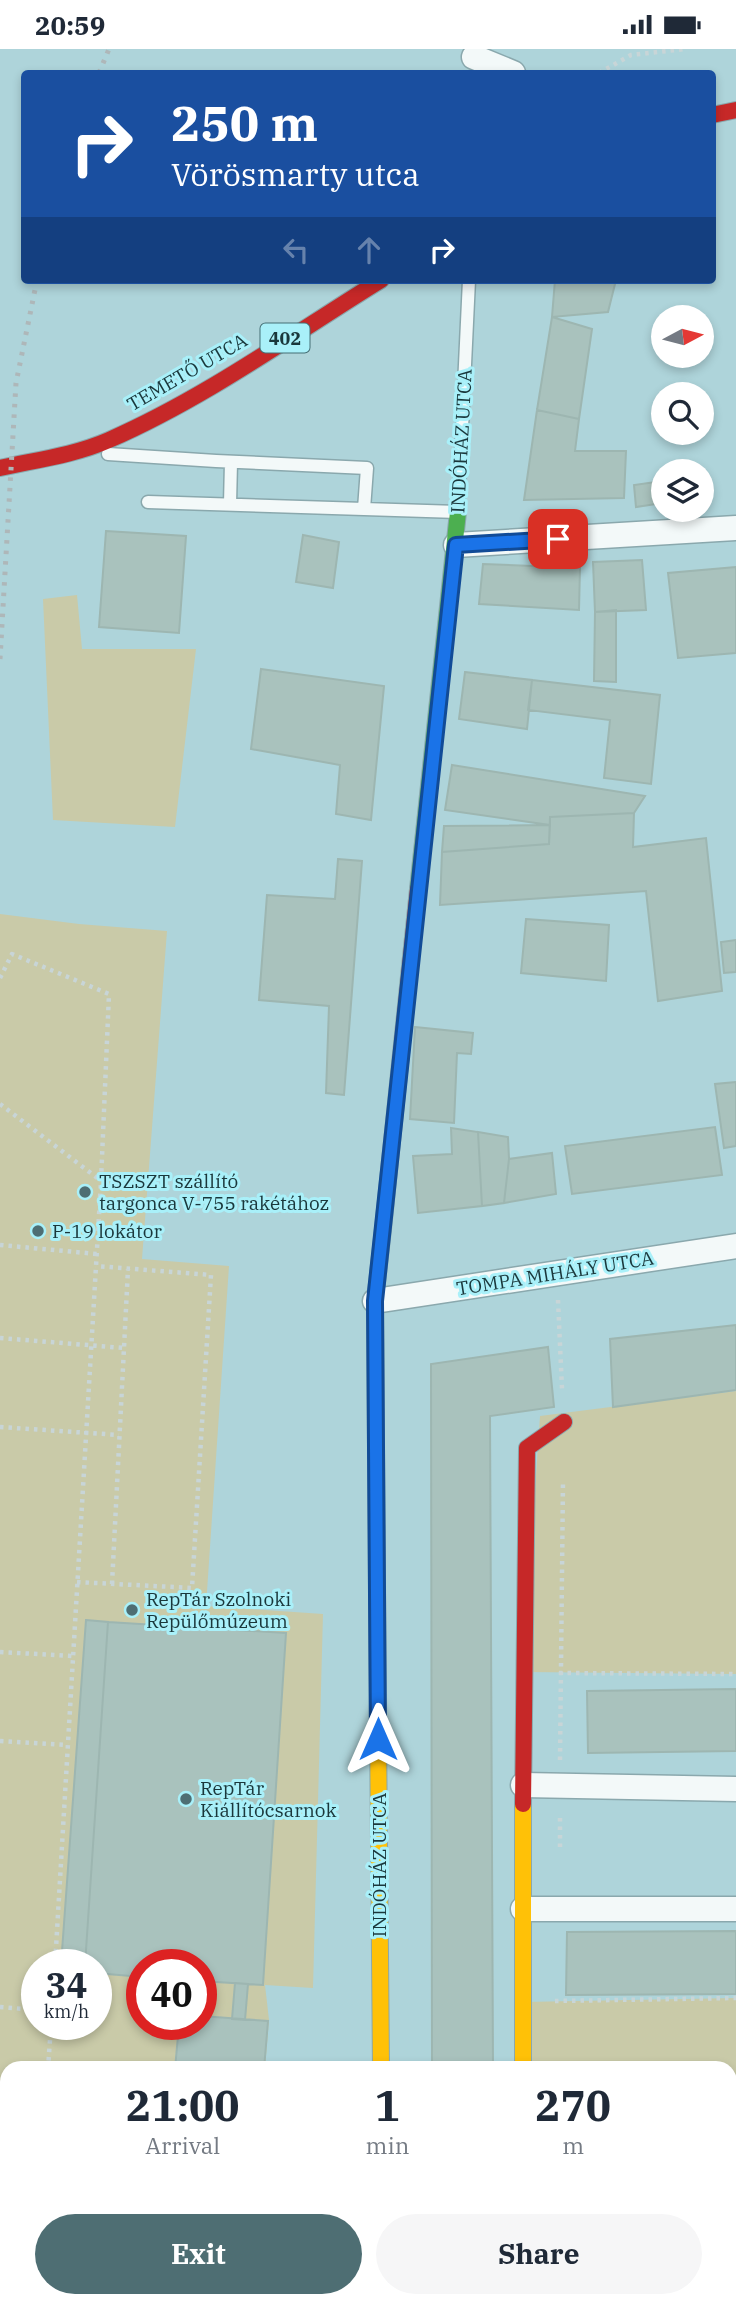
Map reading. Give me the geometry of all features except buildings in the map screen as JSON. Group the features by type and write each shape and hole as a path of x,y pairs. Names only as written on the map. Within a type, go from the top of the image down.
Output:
{"street":[{"path":"474,60 504,70"},
{"path":"716,114 736,110"},
{"name":"TEMETŐ UTCA","path":"0,468 107,441 190,399 375,284"},
{"name":"INDÓHÁZ UTCA","path":"380,2061 375,1301 458,512"},
{"path":"456,545 736,528"},
{"name":"TOMPA MIHÁLY UTCA","path":"375,1301 736,1246"},
{"path":"523,2061 523,1672 527,1448 564,1422"},
{"path":"523,1785 736,1789"},
{"path":"523,1909 736,1909"}],"lane":[{"name":"INDÓHÁZ UTCA","path":"458,512 469,284"},
{"path":"74,451 367,468 364,509"},
{"path":"229,504 231,462"},
{"path":"148,502 458,512"}],"path":[{"path":"604,70 631,55 685,49"},
{"path":"0,978 12,954 109,993 97,1254 56,1949"},
{"path":"0,1104 101,1181"},
{"path":"0,1245 97,1254"},
{"path":"77,1582 191,1588 211,1275 96,1266"},
{"path":"112,1584 128,1269"},
{"path":"556,1273 564,1422"},
{"path":"0,1338 124,1348"},
{"path":"0,1427 119,1435"},
{"path":"560,1856 563,1478"},
{"path":"0,1652 73,1656"},
{"path":"523,1672 736,1674"},
{"path":"0,1741 68,1745"},
{"path":"523,2002 736,1998"},
{"path":"559,2000 559,2014"},
{"path":"0,2007 21,2009"},
{"path":"49,2061 50,2040"}],"green space":[{"path":"77,595 82,649 196,649 175,827 53,820 43,599"},
{"name":"RepTár Szolnoki Repülőmúzeum","path":"0,914 167,931 142,1259 229,1266 206,1606 323,1614 313,1988 265,1985 269,2020 266,2061 0,2061"},
{"path":"736,1391 736,1674 523,1672 540,1416"},
{"path":"736,1998 736,2061 523,2061 523,2002"}],"railway":[{"path":"100,70 109,49"},
{"path":"0,659 16,383 36,284"}],"traffic: fast":[{"path":"418,889 458,512"},
{"path":"378,1726 375,1301 383,1229"}],"traffic: slow":[{"path":"378,1726 381,2061"},
{"path":"523,1804 523,2061"}],"traffic: jam":[{"path":"716,114 736,110"},
{"path":"0,468 83,450 145,423 248,365 375,284"},
{"path":"383,1229 418,889"},
{"path":"523,1804 527,1448 564,1422"}],"place":[{"name":"TSZSZT szállító targonca V-755 rakétához","path":"85,1192"},
{"name":"P-19 lokátor","path":"38,1231"},
{"name":"RepTár Szolnoki Repülőmúzeum","path":"132,1610"},
{"name":"RepTár Kiállítócsarnok","path":"186,1799"}],"route":[{"path":"378,1739 375,1301 456,545 558,539"}]}
